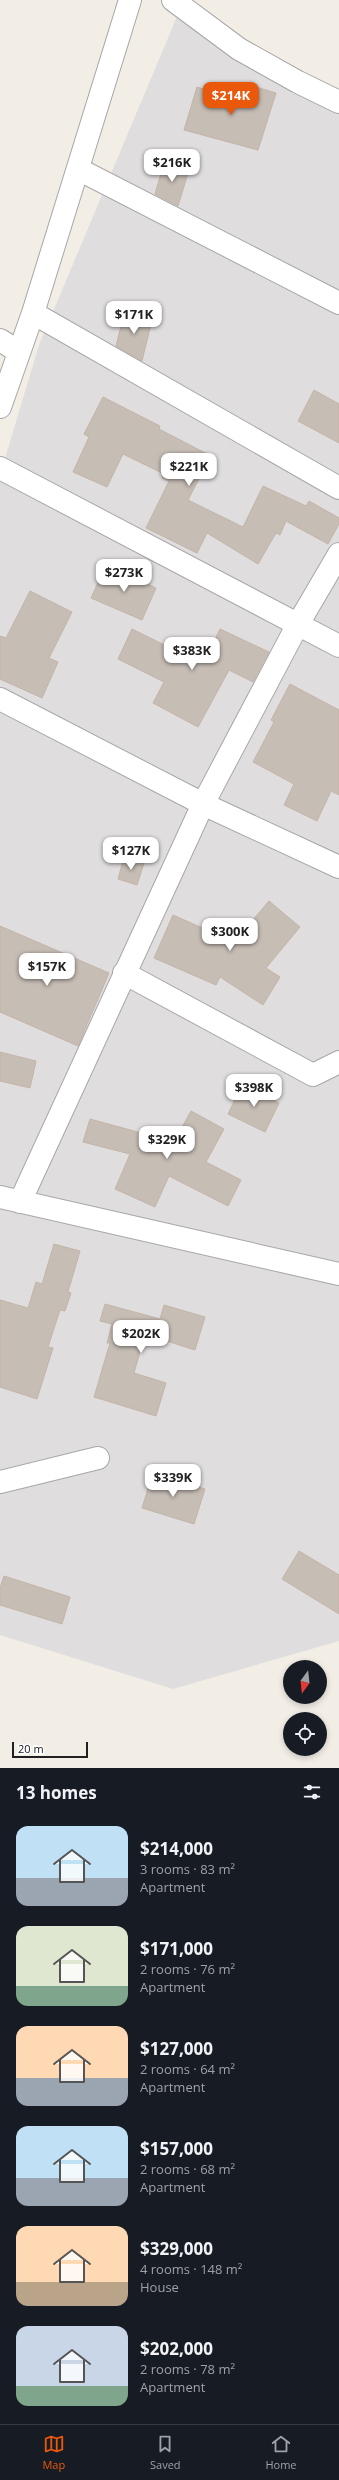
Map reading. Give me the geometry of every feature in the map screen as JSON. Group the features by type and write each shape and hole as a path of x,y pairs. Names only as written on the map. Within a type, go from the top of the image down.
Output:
{"street":[{"path":"0,407 33,313 130,0"},
{"path":"173,0 239,49 285,75 339,102"},
{"path":"78,169 339,303"},
{"path":"33,313 339,488"},
{"path":"0,340 19,352"},
{"path":"0,468 339,646"},
{"path":"339,554 298,624 204,804 124,973 10,1200 339,1274"},
{"path":"0,699 204,804 339,867"},
{"path":"124,973 313,1075 339,1062"},
{"path":"0,1482 98,1458"}],"shaded area":[{"path":"181,7 339,91 339,1641 173,1689 0,1635 0,475 39,345"}],"building":[{"path":"246,84 276,93 258,150 184,130 197,87 241,101"},
{"path":"164,163 189,170 178,206 155,194"},
{"path":"124,314 152,320 142,361 116,346"},
{"path":"314,390 339,404 339,443 298,421"},
{"path":"103,397 160,426 159,429 211,456 188,500 243,527 263,486 306,506 309,501 339,518 339,524 328,544 286,521 280,535 276,533 258,564 207,533 197,553 146,528 169,481 162,478 164,474 123,454 107,487 73,472 89,437 84,434"},
{"path":"106,565 156,588 142,620 91,598"},
{"path":"30,591 72,612 49,658 58,662 42,698 0,679 0,636 6,638"},
{"path":"132,629 203,664 220,629 269,652 253,682 229,670 198,727 153,703 164,682 118,659"},
{"path":"290,684 339,710 339,795 331,791 317,821 284,805 294,784 253,762 274,722 271,720"},
{"path":"124,857 144,863 137,885 118,879"},
{"path":"269,901 300,927 266,968 280,977 263,1005 220,977 216,985 154,958 173,915 234,942"},
{"path":"0,926 109,973 78,1046 0,1012"},
{"path":"0,1052 36,1061 30,1088 0,1081"},
{"path":"242,1085 279,1103 265,1132 228,1114"},
{"path":"191,1111 224,1129 206,1162 241,1180 228,1206 169,1176 155,1207 115,1189 130,1154 83,1142 90,1119 174,1142"},
{"path":"54,1244 80,1251 68,1292 71,1293 65,1311 60,1310 48,1347 53,1348 37,1399 0,1387 0,1300 28,1308 36,1282 42,1284"},
{"path":"105,1304 160,1319 164,1305 205,1317 195,1350 145,1334 134,1373 166,1383 156,1416 94,1397 110,1343 107,1343 112,1324 100,1321"},
{"path":"153,1472 205,1489 194,1524 142,1508"},
{"path":"299,1551 339,1575 339,1614 282,1579"},
{"path":"4,1576 70,1597 62,1624 0,1605 0,1588"}]}
